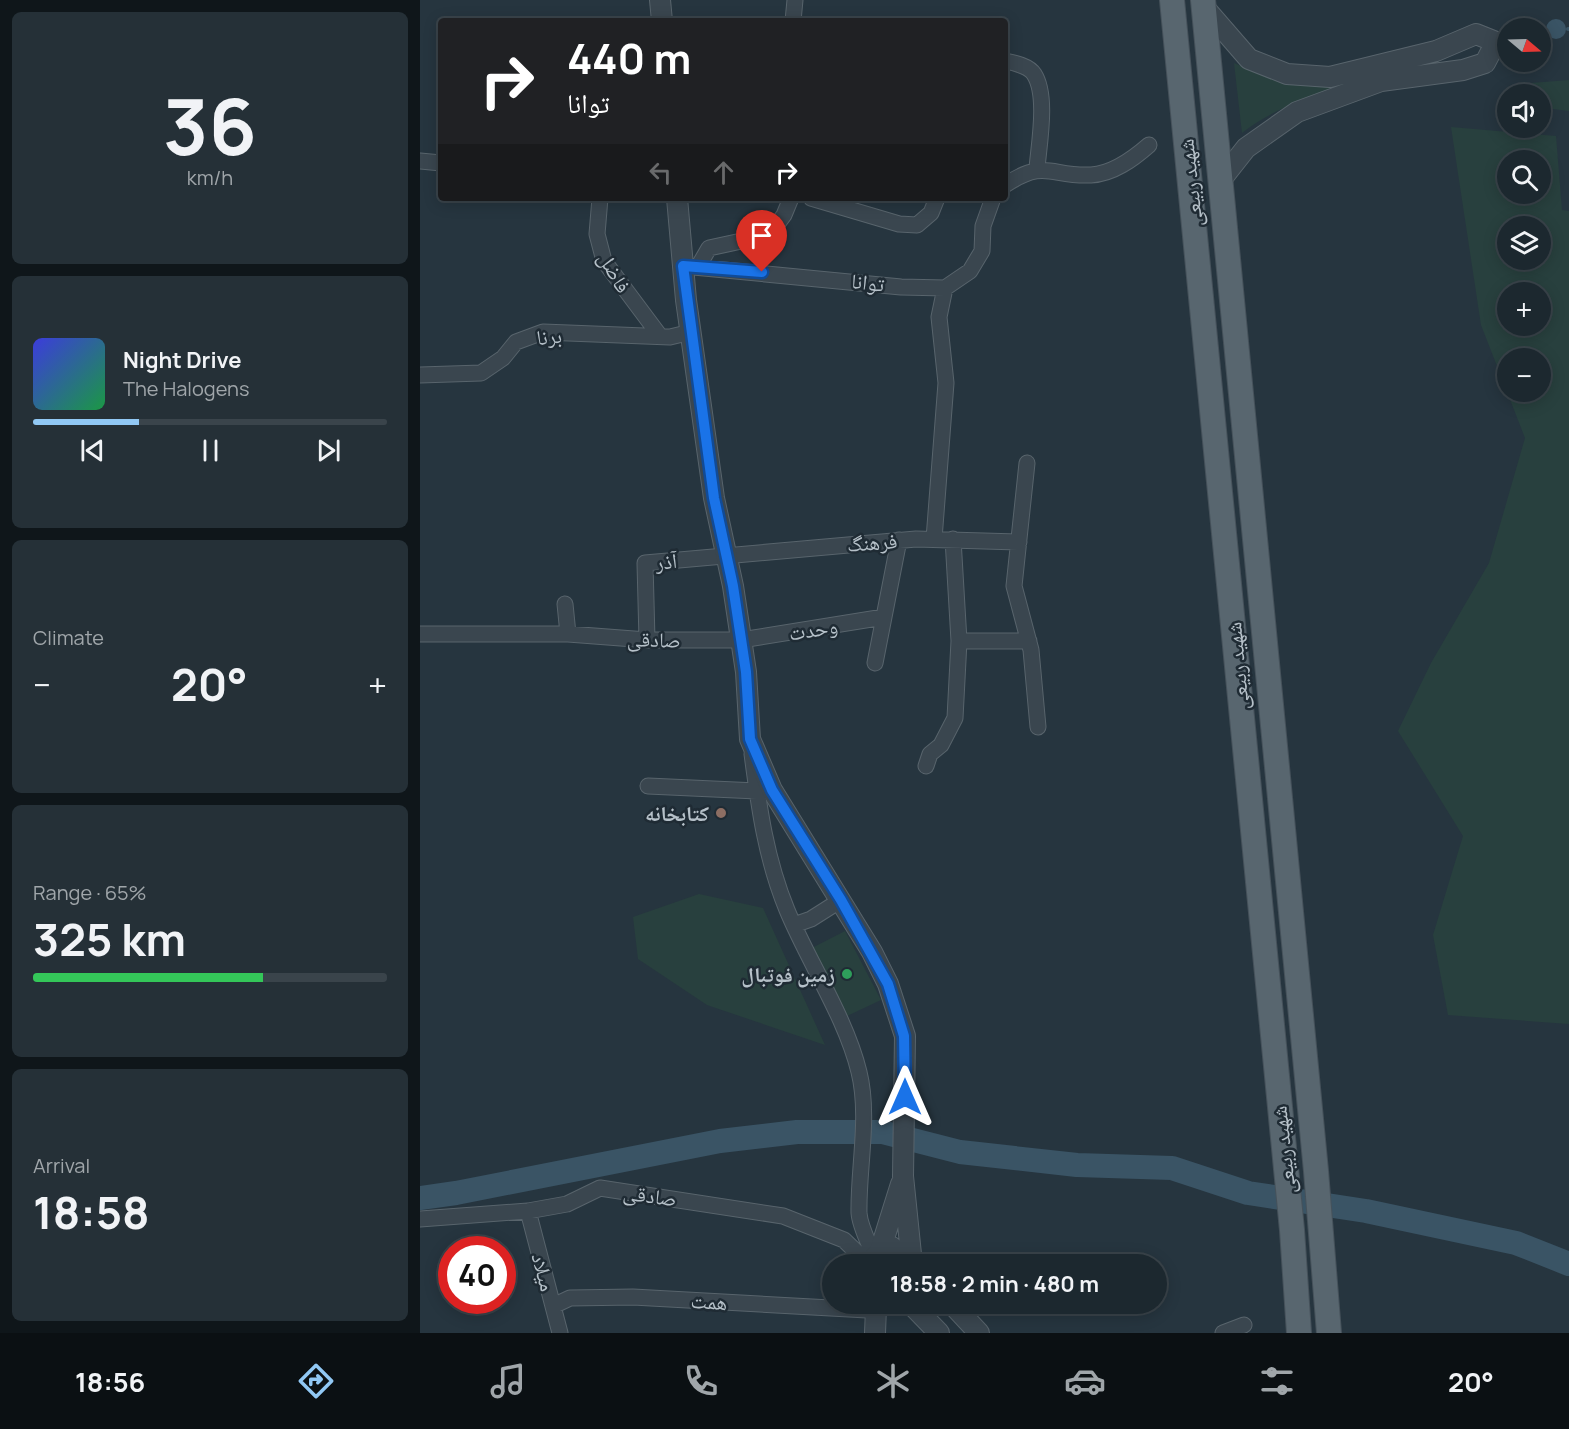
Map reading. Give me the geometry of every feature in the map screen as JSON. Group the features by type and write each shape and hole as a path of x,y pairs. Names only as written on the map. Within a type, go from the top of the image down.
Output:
{"main road":[{"name":"شهید ربیعی","path":"1172,0 1292,1230 1299,1333"},
{"name":"شهید ربیعی","path":"1203,3 1256,573 1316,1171 1329,1333"},
{"path":"1226,538 1253,537"},
{"path":"1228,574 1256,573"}],"street":[{"path":"660,0 662,18"},
{"path":"793,18 795,0"},
{"path":"1203,3 1249,59 1287,74 1330,76 1436,51 1476,34 1496,42 1485,63 1463,70 1381,81 1297,112 1246,148 1220,181"},
{"path":"1008,61 1018,63 1034,73 1040,92 1041,126 1037,168"},
{"path":"1008,182 1037,168 1093,175 1128,163 1149,145"},
{"path":"420,160 438,163"},
{"name":"فاضل","path":"600,201 597,234 604,261 660,336"},
{"path":"678,201 691,267 691,332 714,498 741,640 761,826 773,875 850,1045 860,1073 862,1170 859,1216 871,1254"},
{"path":"691,267 709,248 769,235 784,215 789,201"},
{"path":"821,201 899,224 917,225 931,213 936,201"},
{"path":"934,539 946,383 939,317 945,288 970,271 982,251 983,226 992,201"},
{"name":"توانا","path":"691,267 902,287 945,288"},
{"name":"برنا","path":"420,375 481,373 503,358 516,342 543,332 660,336 691,332"},
{"path":"1027,463 1014,586 1029,640 1038,727"},
{"path":"926,766 930,754 941,745 956,718 959,641 953,539"},
{"name":"فرهنگ","path":"726,556 899,540 953,539 1019,542"},
{"path":"875,663 899,540"},
{"name":"آذر","path":"647,639 645,563 726,556"},
{"path":"565,604 568,634"},
{"name":"وحدت","path":"741,640 884,617"},
{"name":"صادقی","path":"420,634 568,634 647,639 741,640"},
{"path":"959,641 1029,640"},
{"path":"750,739 772,790 841,900 888,984 904,1036 903,1176 915,1254"},
{"path":"648,786 757,791"},
{"path":"794,925 811,919 841,900"},
{"path":"875,1254 903,1176"},
{"name":"صادقی","path":"420,1220 567,1204 600,1188 691,1200 783,1216 844,1240 865,1254"},
{"name":"میلاد","path":"528,1210 560,1333"},
{"path":"883,1254 896,1247 906,1254"},
{"name":"همت","path":"553,1306 570,1298 633,1297 822,1304"},
{"path":"866,1333 870,1314"},
{"path":"875,1333 876,1314"},
{"path":"921,1314 939,1333"},
{"path":"961,1314 979,1333"},
{"path":"1223,1333 1244,1325"}],"green space":[{"path":"1234,63 1272,79 1328,83 1331,90 1284,108 1242,133"},
{"path":"1569,80 1569,111 1551,109 1551,84 1531,83"},
{"path":"1451,127 1497,131 1497,138 1551,138 1551,136 1556,136 1562,210 1569,211 1569,1024 1448,1015 1433,935 1463,836 1398,731 1431,663 1489,563 1525,438 1511,402 1551,402 1551,348 1497,348 1497,366 1481,325"},
{"path":"699,894 763,908 825,1045 707,1005 638,959 633,917"},
{"name":"زمین فوتبال","path":"845,931 881,1000 847,1016 812,948"}],"water":[{"path":"1560,20 1565,25 1563,36 1556,39 1551,37 1551,21"}],"waterway":[{"path":"420,1198 456,1193 720,1141 797,1132 882,1132 960,1152 1077,1165 1172,1168 1248,1193 1366,1211 1516,1243 1569,1264"}],"place":[{"name":"کتابخانه","path":"721,813"},
{"name":"زمین فوتبال","path":"847,974"}],"route":[{"path":"762,272 683,266 714,498 733,586 746,672 750,739 772,790 841,900 888,984 904,1036 905,1097"}]}
